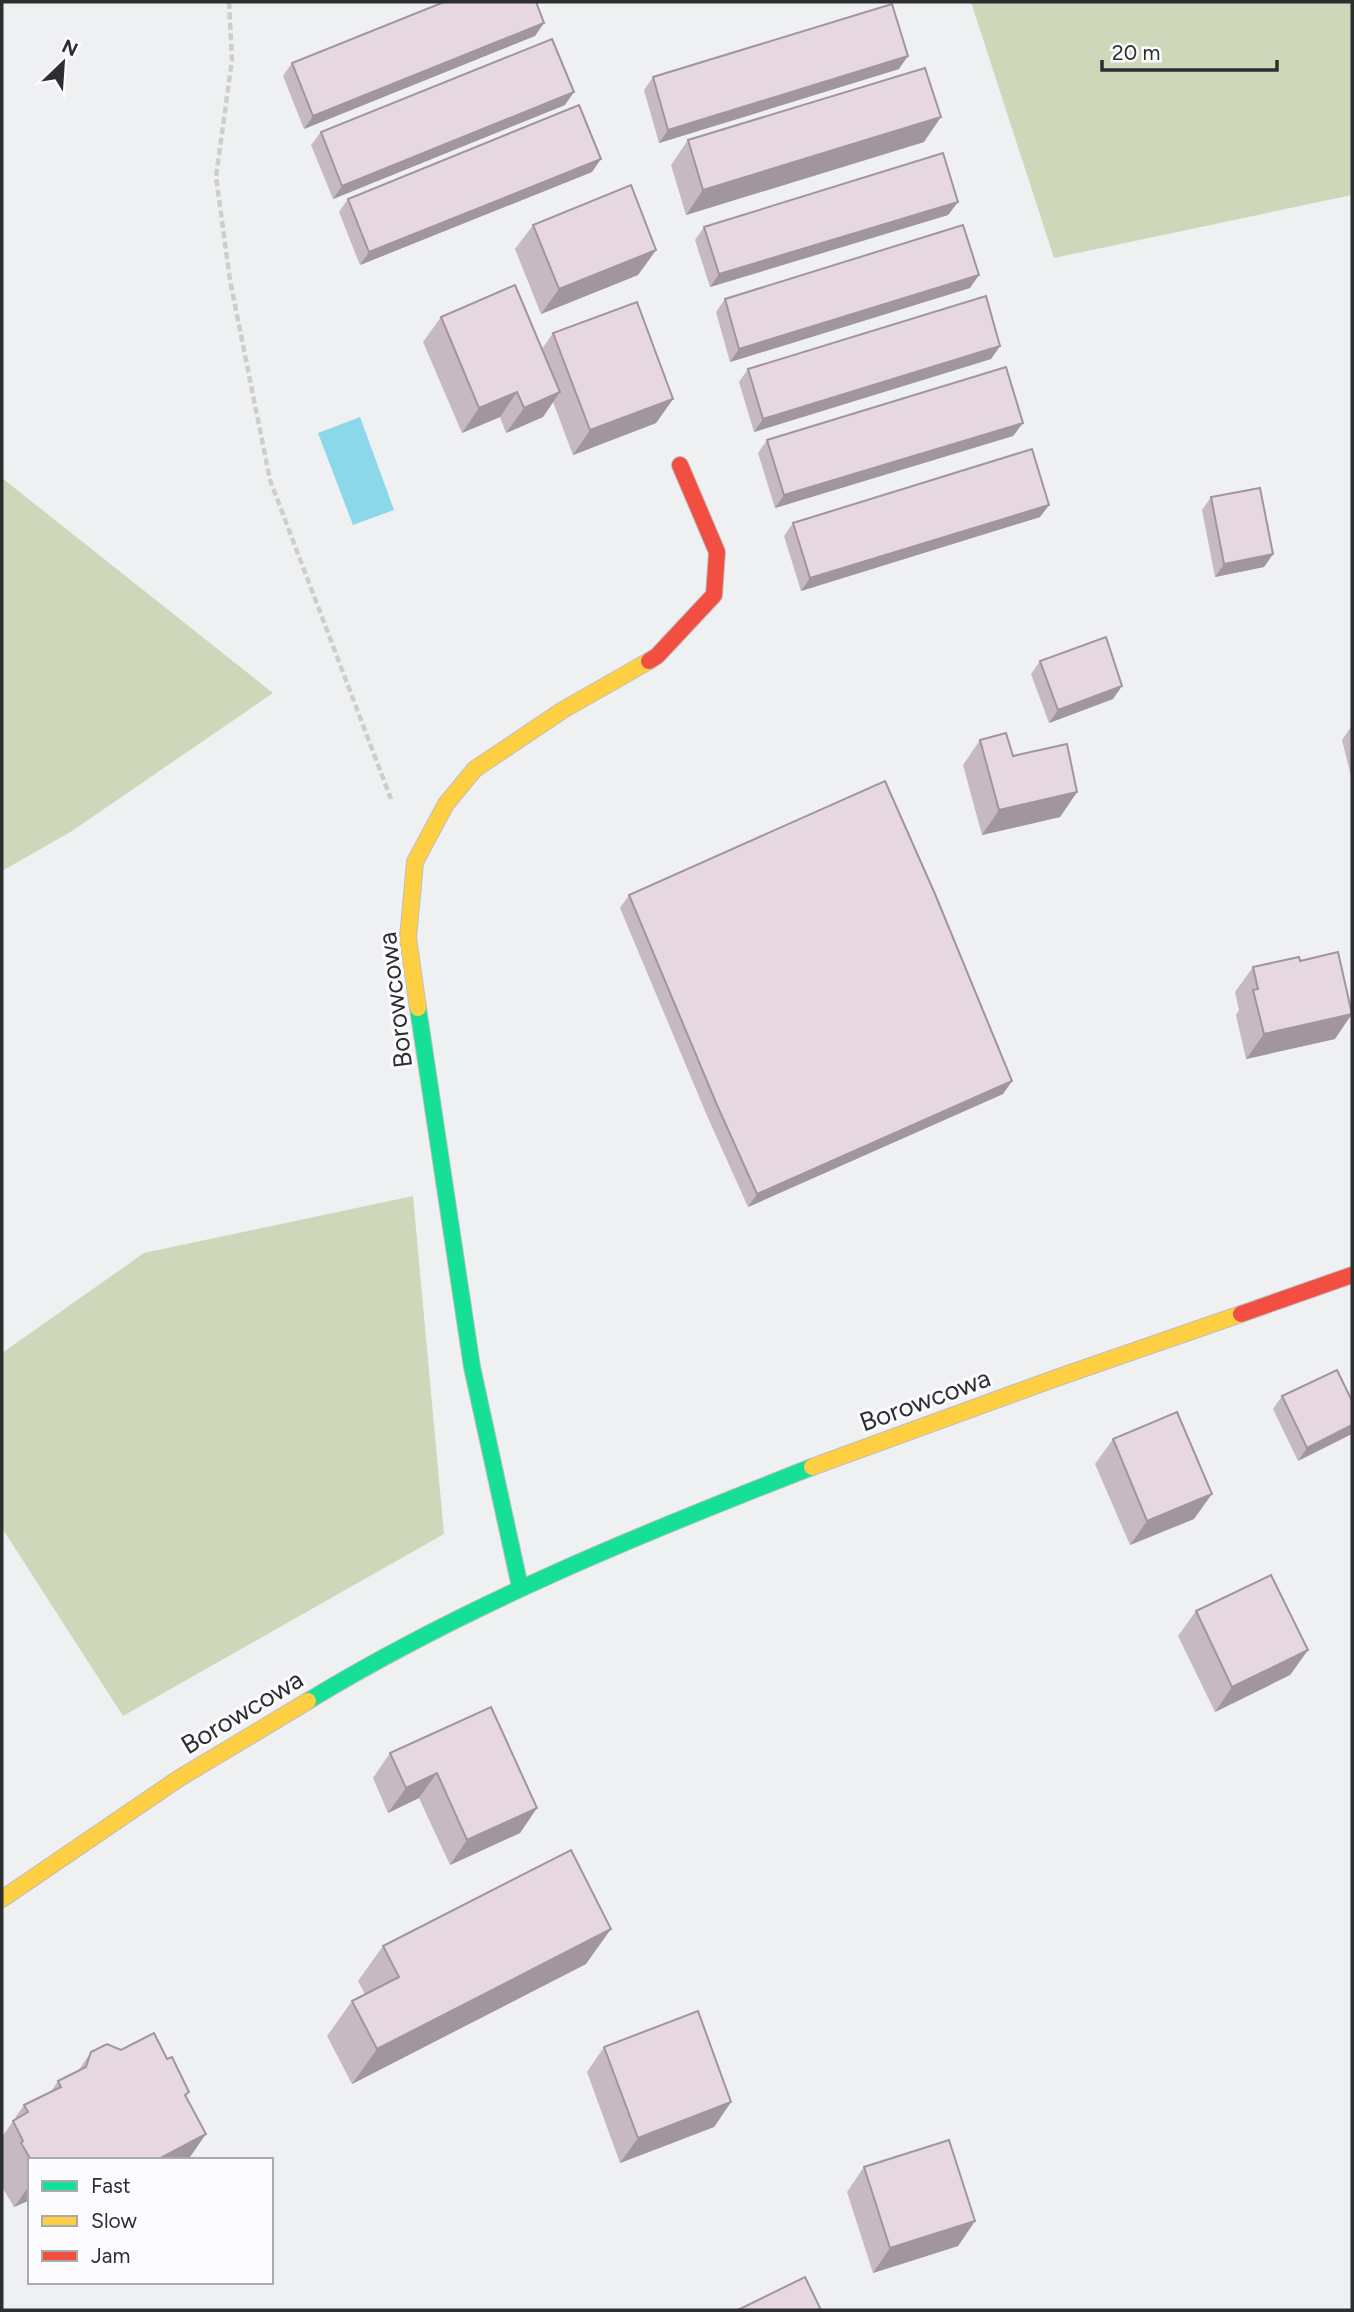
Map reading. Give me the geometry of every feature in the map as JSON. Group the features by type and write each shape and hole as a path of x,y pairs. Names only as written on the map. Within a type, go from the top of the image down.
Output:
{"street":[{"name":"Borowcowa","path":"520,1587 472,1367 408,938 415,862 446,804 475,769 562,710 657,656 714,594 717,552 680,465"},
{"name":"Borowcowa","path":"2,1899 178,1779 350,1675 520,1587 810,1468 1059,1377 1352,1275"}],"path":[{"path":"229,2 232,60 216,177 230,281 264,453 270,480 391,799"}],"green space":[{"path":"971,2 1352,2 1352,195 1054,258"},
{"path":"2,478 273,693 72,831 2,871"},
{"path":"413,1196 444,1534 123,1716 2,1528 2,1353 144,1253"}],"water":[{"path":"360,417 394,510 353,525 318,433"}],"building":[{"path":"444,2 536,2 544,23 313,116 292,63"},
{"path":"892,4 908,56 668,130 653,77"},
{"path":"552,39 574,92 342,186 321,132"},
{"path":"925,68 941,117 703,190 688,140"},
{"path":"579,105 601,159 369,252 348,199"},
{"path":"943,153 958,202 719,274 704,227"},
{"path":"631,185 656,250 559,289 533,225"},
{"path":"963,225 979,275 739,349 725,299"},
{"path":"515,285 560,392 524,408 517,392 479,408 441,317"},
{"path":"986,296 1000,346 763,419 748,369"},
{"path":"637,302 673,399 590,430 553,333"},
{"path":"1006,367 1023,423 784,495 767,440"},
{"path":"1032,449 1049,505 810,578 793,523"},
{"path":"1260,488 1273,554 1224,564 1211,497"},
{"path":"1106,637 1122,686 1058,710 1040,661"},
{"path":"1006,733 1013,756 1067,744 1077,792 999,810 980,740"},
{"path":"885,781 1012,1081 757,1194 629,895"},
{"path":"1338,952 1352,1014 1264,1034 1253,990 1258,989 1253,967 1299,957 1300,961"},
{"path":"1337,1370 1352,1401 1352,1425 1307,1448 1282,1396"},
{"path":"1177,1412 1212,1494 1147,1521 1113,1439"},
{"path":"1271,1575 1308,1650 1232,1687 1196,1611"},
{"path":"491,1707 537,1808 467,1840 437,1773 406,1788 390,1753"},
{"path":"571,1850 611,1929 377,2049 352,2001 399,1977 383,1946"},
{"path":"698,2011 731,2102 638,2138 604,2047"},
{"path":"154,2033 167,2059 172,2057 189,2092 185,2095 206,2134 161,2158 30,2158 13,2121 28,2112 24,2105 61,2087 58,2081 86,2067 91,2052 107,2044 121,2050"},
{"path":"949,2140 975,2221 890,2248 864,2167"},
{"path":"805,2277 821,2310 738,2310"}],"traffic: fast":[{"path":"418,1008 472,1367 520,1587"},
{"path":"308,1701 429,1633 492,1602 619,1545 812,1467"}],"traffic: slow":[{"path":"418,1008 408,938 415,862 446,804 475,769 563,710 649,661"},
{"path":"812,1467 1241,1314"},
{"path":"2,1899 178,1779 308,1701"}],"traffic: jam":[{"path":"649,661 657,656 714,595 717,552 680,465"},
{"path":"1241,1314 1352,1275"}]}
